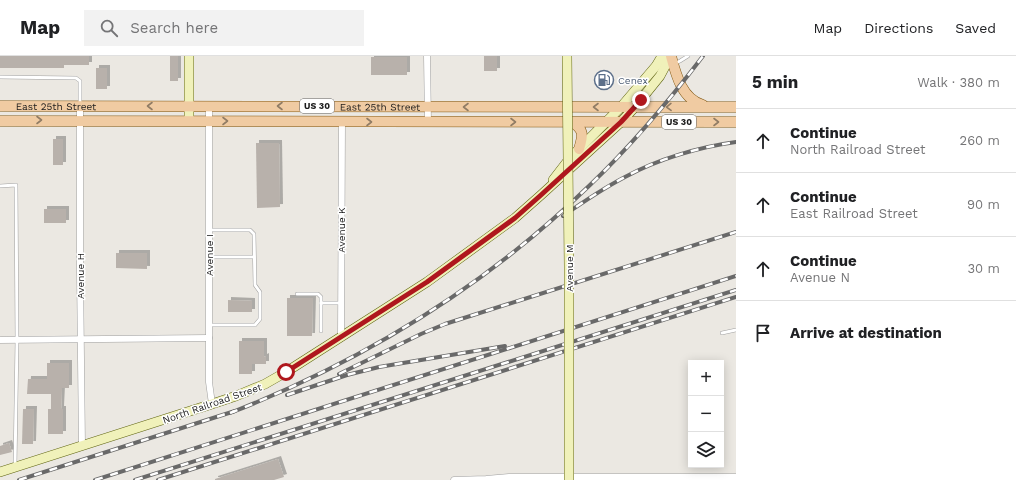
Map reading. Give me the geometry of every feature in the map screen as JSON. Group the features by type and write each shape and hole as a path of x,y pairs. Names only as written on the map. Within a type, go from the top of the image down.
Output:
{"main road":[{"path":"189,56 189,121"},
{"name":"Avenue M","path":"567,56 569,480"},
{"path":"541,195 561,168 621,107 656,66 662,56"},
{"path":"541,195 621,122 635,107 671,59 681,85 690,98 697,103 711,107"},
{"name":"East 25th Street","path":"0,106 736,107"},
{"name":"East 25th Street","path":"0,121 736,122"},
{"path":"571,122 577,125 582,132 579,149"},
{"name":"North Railroad Street","path":"0,472 212,404 265,384 427,282 515,218 541,195"}],"street":[{"path":"427,56 428,122"},
{"name":"Avenue H","path":"80,105 82,446"},
{"name":"Avenue I","path":"209,106 209,382 212,404"},
{"name":"Avenue K","path":"340,338 342,122"},
{"path":"0,340 210,338"},
{"path":"454,480 510,478 688,479 736,477"}],"lane":[{"path":"671,59 680,61 688,56"},
{"path":"0,77 76,78 80,82 80,105"},
{"path":"0,186 16,185 17,340 15,467"},
{"path":"209,230 250,230 254,234 255,285 260,292 260,319 255,325 209,325"},
{"path":"209,257 254,257"},
{"path":"297,294 318,294 321,297 321,331"},
{"path":"321,303 341,303"},
{"path":"722,333 736,330"}],"building":[{"path":"0,56 89,56 89,65 64,65 64,68 0,68"},
{"path":"170,56 178,56 178,81 170,81"},
{"path":"484,56 497,56 497,71 484,71"},
{"path":"371,57 407,57 407,75 371,75"},
{"path":"96,68 107,68 107,89 96,89"},
{"path":"53,139 63,139 63,165 53,165"},
{"path":"256,143 279,143 280,207 257,208"},
{"path":"44,209 66,209 66,223 44,223"},
{"path":"116,253 147,253 147,269 116,268"},
{"path":"287,298 313,298 312,336 287,336"},
{"path":"228,300 252,301 252,312 228,312"},
{"path":"239,341 264,341 264,357 266,356 266,364 252,364 252,374 239,374"},
{"path":"47,363 69,363 69,388 62,388 61,409 63,409 63,434 48,434 48,409 51,409 51,394 27,394 28,379 47,379"},
{"path":"23,409 34,409 33,444 22,444"},
{"path":"9,443 12,452 0,455 0,446"},
{"path":"278,459 284,477 274,480 215,480 215,479"}],"railway":[{"path":"230,413 328,370 375,344 421,317 509,256 550,221 605,170 649,123 703,56"},
{"path":"563,216 586,200 625,177 665,159 708,147 736,142"},
{"path":"339,374 445,324 736,232"},
{"path":"95,480 736,276"},
{"path":"135,480 736,290"},
{"path":"158,480 736,297"},
{"path":"287,395 347,375 379,367 505,346"},
{"path":"19,480 235,411"}],"place":[{"name":"Cenex","path":"604,80"}],"route":[{"path":"286,372 427,282 515,218 621,122 641,100"}]}
